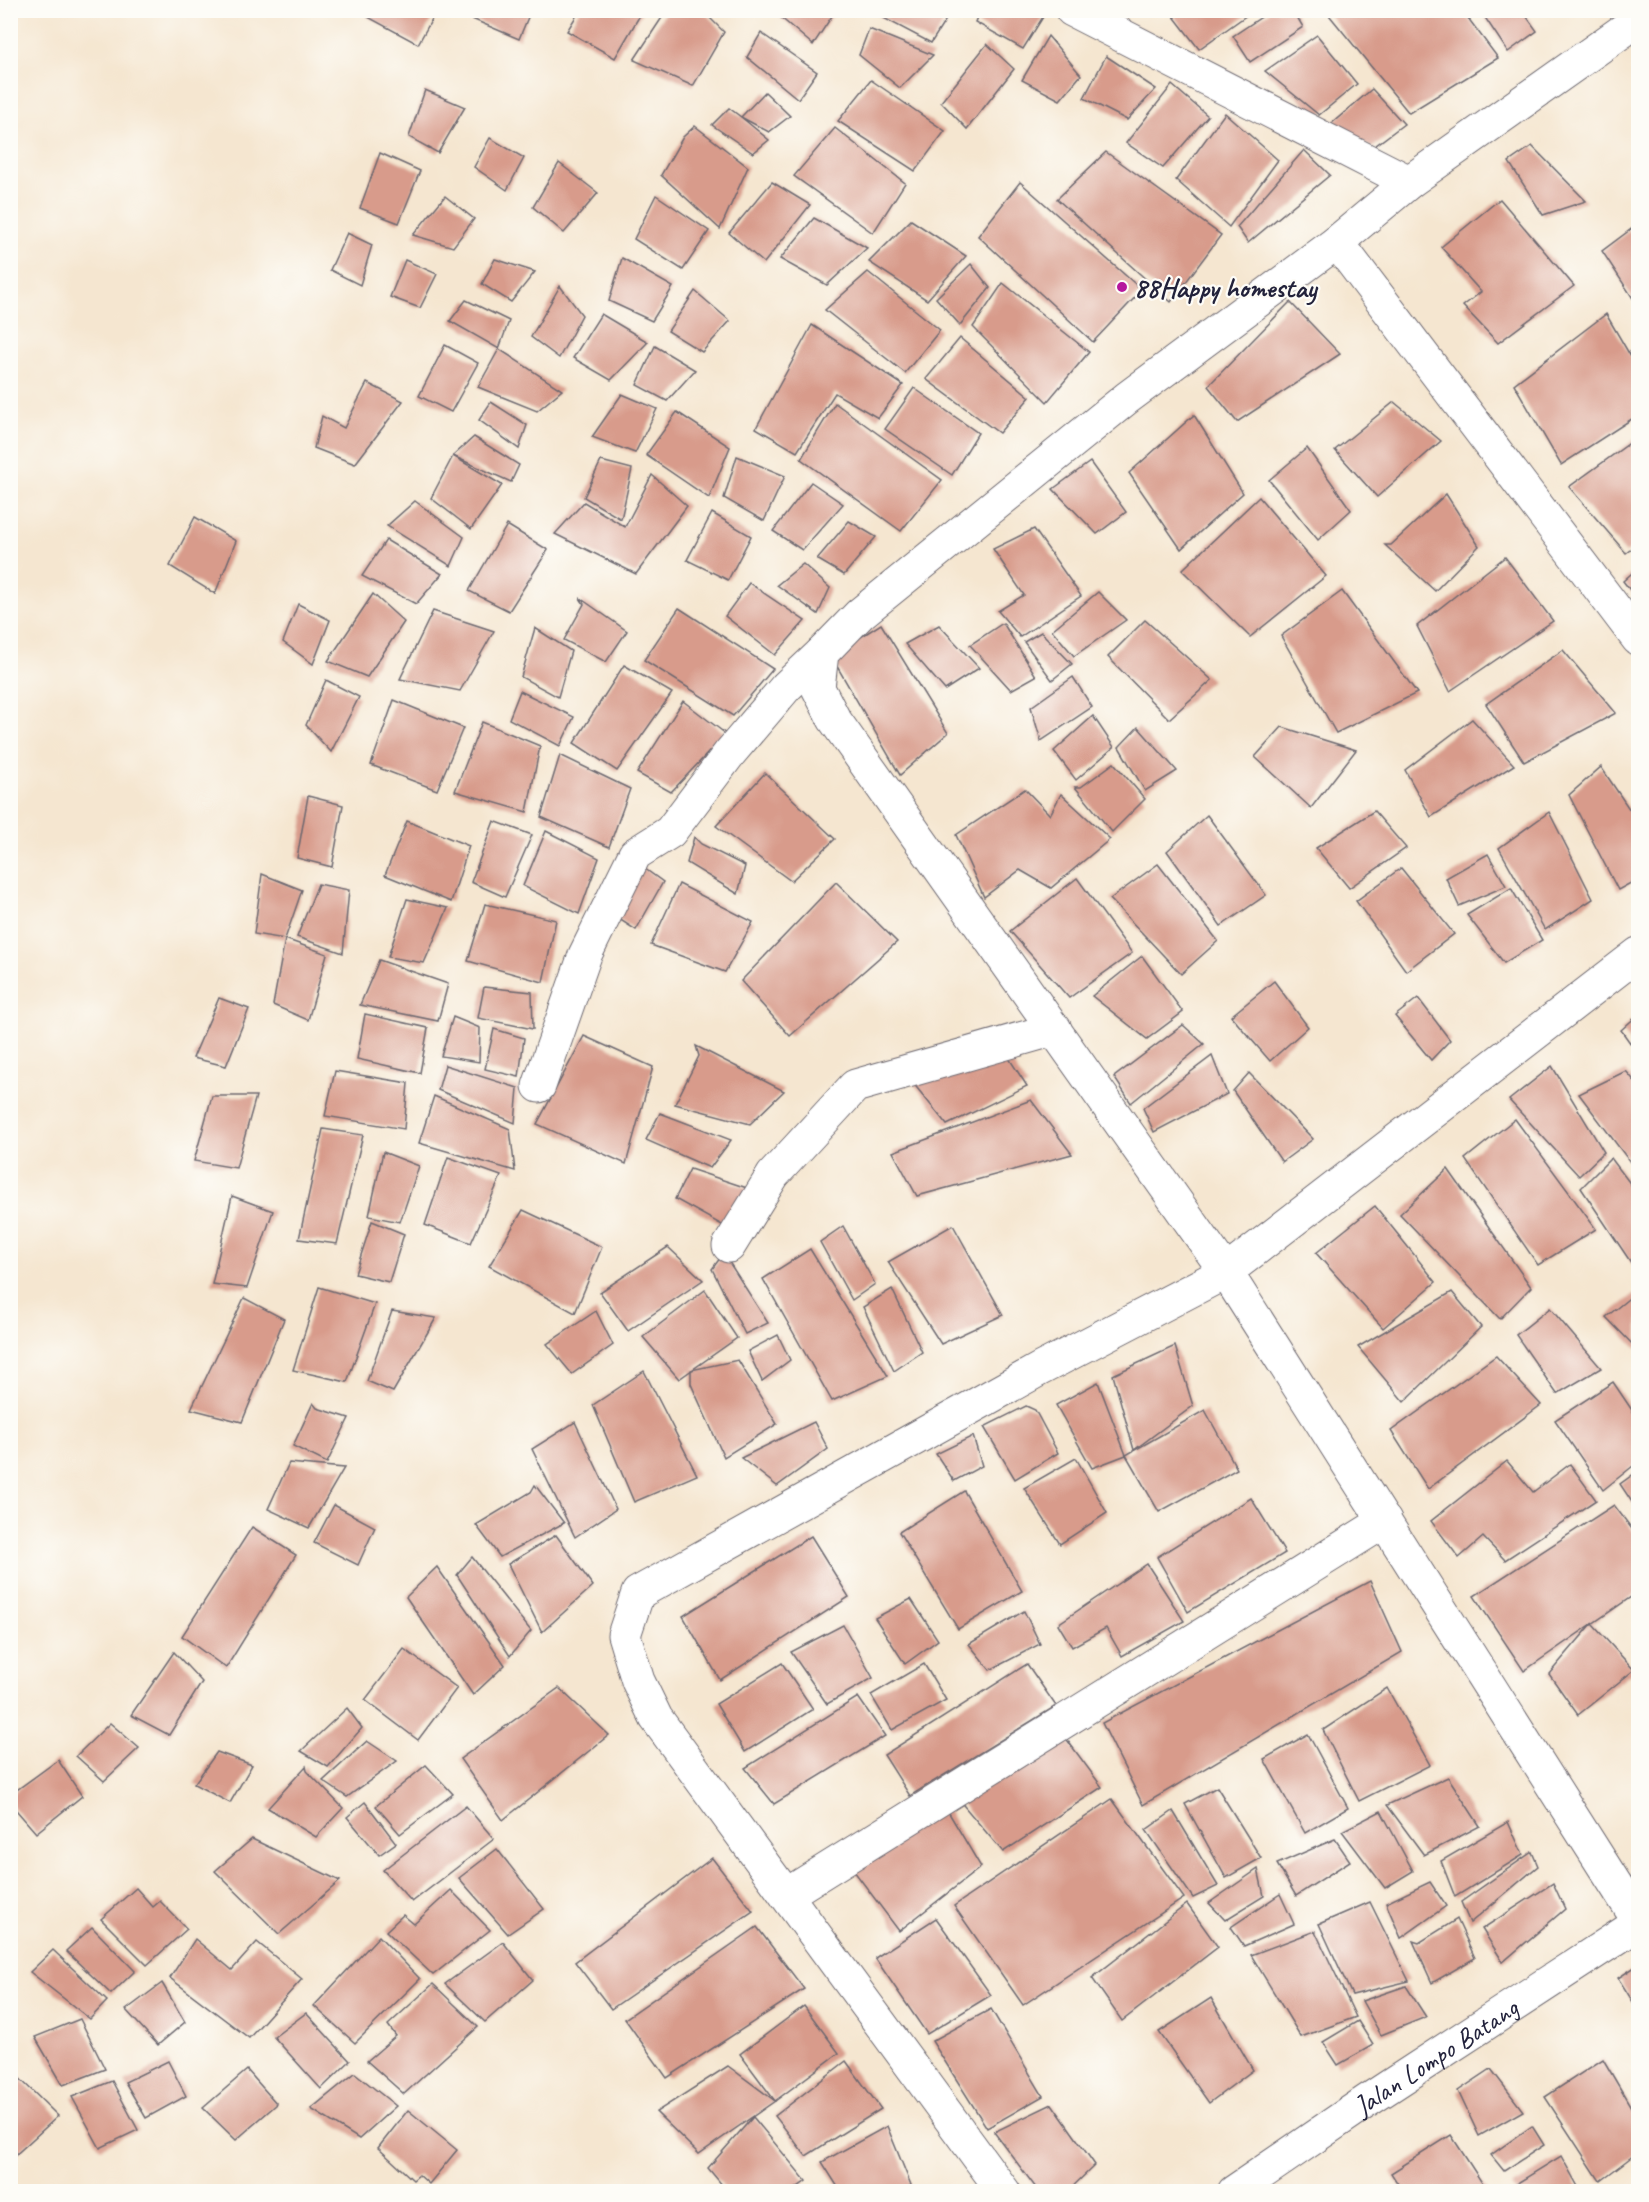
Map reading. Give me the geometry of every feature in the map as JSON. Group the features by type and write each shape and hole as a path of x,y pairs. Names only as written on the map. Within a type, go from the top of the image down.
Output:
{"street":[{"path":"1072,10 1409,182"},
{"path":"539,1086 585,955 635,854 670,832 729,754 786,687 860,614 1127,398 1337,242 1409,182 1638,20"},
{"path":"1337,242 1638,639"},
{"path":"822,653 819,688 834,719 1226,1272 1638,1922"},
{"path":"1004,2192 656,1718 638,1681 624,1635 638,1593 1040,1369 1226,1272 1638,954"},
{"path":"729,1246 773,1175 855,1086 1055,1029"},
{"path":"786,1895 1385,1521"},
{"name":"Jalan Lompo Batang","path":"1234,2192 1638,1922"}],"building":[{"path":"371,10 437,10 418,44 368,17"},
{"path":"451,10 531,10 519,39"},
{"path":"580,10 643,10 615,58 567,31"},
{"path":"667,10 702,10 724,32 693,86 634,60"},
{"path":"772,10 836,10 813,45"},
{"path":"878,10 952,10 931,43 876,14"},
{"path":"980,10 1033,10 1043,17 1023,49 975,22"},
{"path":"1169,10 1254,10 1199,49"},
{"path":"1272,10 1293,10 1303,27 1250,62 1233,36"},
{"path":"1325,10 1462,10 1498,58 1409,113"},
{"path":"1480,10 1522,10 1537,31 1508,52"},
{"path":"869,29 933,55 900,88 859,55"},
{"path":"761,33 817,72 798,99 747,57"},
{"path":"1317,35 1357,84 1319,115 1265,71"},
{"path":"1048,36 1081,75 1060,100 1022,80"},
{"path":"987,44 1014,69 967,129 941,102"},
{"path":"1106,56 1156,89 1127,120 1084,98"},
{"path":"871,80 945,131 915,171 838,121"},
{"path":"1172,85 1208,116 1163,168 1126,143"},
{"path":"1372,89 1404,124 1372,148 1331,124"},
{"path":"425,90 465,107 438,153 409,137"},
{"path":"765,92 790,116 769,132 741,117"},
{"path":"729,108 769,140 753,153 712,125"},
{"path":"1225,113 1278,160 1229,227 1176,180"},
{"path":"695,126 748,167 720,229 661,175 683,137"},
{"path":"835,128 905,183 873,233 794,176"},
{"path":"490,138 524,158 507,190 474,167"},
{"path":"1532,146 1586,201 1543,215 1509,162"},
{"path":"1304,150 1330,175 1248,243 1237,227"},
{"path":"1106,152 1221,235 1171,302 1057,199"},
{"path":"380,153 420,171 399,223 360,208"},
{"path":"559,163 598,193 564,233 533,207"},
{"path":"772,182 810,205 764,263 729,233"},
{"path":"1020,182 1142,290 1093,342 978,236"},
{"path":"656,195 709,231 683,270 634,239"},
{"path":"445,196 474,219 453,247 413,235"},
{"path":"1500,199 1574,286 1498,343 1463,306 1481,292 1441,247"},
{"path":"814,218 867,248 827,285 780,259"},
{"path":"911,220 966,256 927,300 869,262"},
{"path":"1638,224 1638,306 1602,251"},
{"path":"347,233 372,245 360,285 330,270"},
{"path":"622,258 673,287 652,321 609,301"},
{"path":"495,259 535,272 511,302 482,284"},
{"path":"405,260 437,274 420,308 390,297"},
{"path":"971,264 990,288 960,325 936,298"},
{"path":"868,272 940,330 905,373 825,310"},
{"path":"1003,283 1089,352 1047,402 973,327"},
{"path":"560,286 582,315 559,358 531,337"},
{"path":"695,291 730,321 702,352 668,331"},
{"path":"466,300 509,321 499,349 450,321"},
{"path":"1290,302 1340,354 1237,422 1208,386"},
{"path":"601,314 648,342 611,380 573,358"},
{"path":"1606,314 1638,369 1638,415 1561,465 1514,384"},
{"path":"812,325 903,385 878,418 835,393 797,452 756,428"},
{"path":"960,338 1030,397 999,433 926,379"},
{"path":"445,345 478,363 451,412 419,396"},
{"path":"655,346 695,370 667,401 637,385"},
{"path":"499,349 562,390 537,411 478,387"},
{"path":"367,383 403,401 355,464 314,448 322,416 344,428"},
{"path":"914,388 978,433 952,475 885,429"},
{"path":"622,394 657,409 635,453 592,437"},
{"path":"491,402 527,425 519,449 479,420"},
{"path":"1394,402 1441,441 1377,497 1335,450"},
{"path":"835,403 942,480 901,531 801,459"},
{"path":"677,412 730,447 709,498 646,455"},
{"path":"1194,415 1243,493 1181,549 1129,473"},
{"path":"474,437 519,465 511,482 453,456"},
{"path":"1638,437 1638,544 1626,553 1569,487"},
{"path":"1307,448 1351,510 1318,540 1269,480"},
{"path":"453,456 502,485 471,529 431,498"},
{"path":"737,456 785,476 764,521 724,498"},
{"path":"601,461 632,469 621,519 584,497"},
{"path":"1090,462 1126,512 1097,534 1053,489"},
{"path":"652,475 687,506 636,574 555,534 584,502 625,527"},
{"path":"811,482 843,504 802,550 773,531"},
{"path":"1446,494 1479,546 1435,591 1385,545 1391,545"},
{"path":"1259,497 1326,576 1250,637 1182,570"},
{"path":"415,501 464,537 451,566 387,526"},
{"path":"712,513 751,536 728,580 687,560"},
{"path":"195,517 236,541 215,594 170,566"},
{"path":"849,521 876,537 844,575 817,559"},
{"path":"507,525 548,550 509,611 469,591"},
{"path":"1034,529 1081,596 1020,637 998,611 1024,595 993,549"},
{"path":"386,540 442,574 416,604 362,576"},
{"path":"1505,557 1553,621 1450,691 1417,626"},
{"path":"803,564 830,588 818,614 777,585"},
{"path":"1638,568 1638,600 1623,581"},
{"path":"749,583 805,621 775,655 725,616"},
{"path":"1342,591 1417,693 1336,733 1281,636"},
{"path":"1098,592 1126,620 1074,656 1052,630"},
{"path":"373,594 404,622 367,677 328,661"},
{"path":"580,598 627,631 606,662 564,640 584,604"},
{"path":"298,604 330,620 313,664 283,642"},
{"path":"679,608 773,669 733,716 644,660"},
{"path":"433,611 494,631 460,691 400,679"},
{"path":"1145,620 1212,680 1169,719 1108,657"},
{"path":"1003,623 1036,676 1011,690 970,645"},
{"path":"881,624 948,733 900,775 831,656"},
{"path":"939,625 979,668 945,690 905,644"},
{"path":"535,628 571,651 558,697 521,677"},
{"path":"1041,632 1072,664 1052,680 1024,642"},
{"path":"1563,650 1616,713 1524,762 1486,704"},
{"path":"624,665 672,693 617,771 574,743"},
{"path":"1073,677 1092,707 1041,741 1031,707"},
{"path":"326,680 359,697 331,752 306,725"},
{"path":"520,691 574,717 560,746 509,719"},
{"path":"394,700 463,728 437,790 371,765"},
{"path":"683,701 726,734 671,792 637,773"},
{"path":"1093,716 1114,747 1076,780 1054,751"},
{"path":"1472,719 1514,765 1431,817 1405,770"},
{"path":"482,722 540,746 527,812 455,791"},
{"path":"1138,727 1177,771 1145,791 1119,747"},
{"path":"1282,727 1356,750 1311,808 1255,757"},
{"path":"560,755 630,789 609,847 541,817"},
{"path":"1114,763 1145,799 1112,832 1075,787 1081,787"},
{"path":"1601,767 1638,822 1638,879 1618,890 1569,795"},
{"path":"765,773 835,839 791,881 716,826"},
{"path":"1025,789 1050,815 1061,794 1110,839 1051,888 1020,870 984,897 956,835"},
{"path":"308,796 343,805 332,867 297,858"},
{"path":"1374,811 1406,848 1349,888 1316,848"},
{"path":"1549,812 1593,899 1545,930 1499,848"},
{"path":"1207,815 1266,895 1221,926 1167,851"},
{"path":"407,821 469,846 451,902 385,875"},
{"path":"494,821 532,835 505,897 471,882"},
{"path":"546,831 599,858 579,914 523,886"},
{"path":"694,837 701,844 745,866 738,894 687,863"},
{"path":"1488,854 1506,886 1459,906 1446,878"},
{"path":"637,863 663,882 636,930 611,914"},
{"path":"1158,864 1218,941 1181,974 1110,899"},
{"path":"1401,868 1454,934 1406,971 1356,901"},
{"path":"262,874 302,890 285,939 254,934"},
{"path":"1077,878 1132,953 1069,998 1010,931"},
{"path":"836,882 897,942 790,1036 741,981"},
{"path":"318,884 349,890 343,953 297,937"},
{"path":"679,884 753,922 725,972 651,945"},
{"path":"1511,888 1542,940 1504,963 1467,915"},
{"path":"407,899 448,908 424,963 388,957"},
{"path":"485,904 556,920 543,982 468,961"},
{"path":"285,939 327,954 308,1020 273,1005"},
{"path":"1142,956 1183,1012 1147,1039 1092,996"},
{"path":"379,960 448,984 438,1021 360,1005"},
{"path":"1274,981 1308,1027 1270,1061 1231,1016"},
{"path":"484,987 532,992 533,1029 478,1018"},
{"path":"219,998 249,1009 226,1066 193,1058"},
{"path":"1418,998 1450,1040 1431,1060 1395,1016"},
{"path":"365,1014 428,1028 420,1073 357,1059"},
{"path":"1638,1015 1638,1054 1621,1030"},
{"path":"453,1017 480,1028 479,1062 441,1056"},
{"path":"1183,1025 1204,1044 1131,1103 1114,1077"},
{"path":"494,1029 524,1038 519,1077 485,1069"},
{"path":"584,1036 653,1067 626,1164 537,1124"},
{"path":"696,1046 784,1091 750,1124 675,1104 699,1056"},
{"path":"1003,1049 1027,1086 947,1125 913,1083"},
{"path":"1212,1056 1227,1094 1154,1132 1143,1108"},
{"path":"445,1065 518,1088 515,1123 438,1090"},
{"path":"1552,1066 1604,1152 1579,1176 1509,1100"},
{"path":"335,1071 408,1083 404,1129 325,1116"},
{"path":"1626,1071 1638,1085 1638,1162 1633,1166 1579,1094"},
{"path":"1249,1073 1313,1139 1282,1162 1233,1091"},
{"path":"212,1096 256,1096 236,1168 194,1161"},
{"path":"434,1096 510,1129 515,1171 419,1143"},
{"path":"1031,1100 1072,1154 917,1196 893,1152"},
{"path":"660,1113 731,1140 710,1168 646,1140"},
{"path":"1515,1119 1596,1229 1538,1265 1465,1159"},
{"path":"323,1129 363,1135 337,1244 299,1239"},
{"path":"383,1152 419,1166 400,1222 369,1216"},
{"path":"448,1157 501,1176 471,1243 425,1225"},
{"path":"1611,1158 1638,1194 1638,1268 1636,1270 1581,1188"},
{"path":"690,1169 753,1190 731,1230 675,1199"},
{"path":"1448,1169 1531,1287 1500,1319 1400,1214"},
{"path":"232,1196 273,1211 247,1288 212,1284"},
{"path":"1375,1206 1436,1282 1383,1328 1316,1253"},
{"path":"523,1210 602,1247 575,1313 489,1266"},
{"path":"372,1221 404,1234 389,1282 355,1274"},
{"path":"953,1225 1003,1315 941,1344 888,1262"},
{"path":"843,1226 875,1284 852,1300 820,1242"},
{"path":"729,1246 727,1259 768,1323 745,1334 712,1269"},
{"path":"668,1247 703,1280 628,1331 600,1292"},
{"path":"810,1249 888,1376 832,1401 763,1279"},
{"path":"319,1287 375,1304 347,1382 293,1370"},
{"path":"892,1289 922,1352 894,1371 863,1307"},
{"path":"705,1290 737,1338 679,1379 643,1337"},
{"path":"1638,1291 1638,1348 1637,1349 1606,1317"},
{"path":"1452,1292 1481,1327 1404,1402 1358,1347"},
{"path":"244,1298 284,1319 242,1422 191,1409"},
{"path":"1550,1308 1601,1368 1557,1394 1516,1335"},
{"path":"392,1311 436,1318 393,1392 367,1381"},
{"path":"596,1311 613,1345 572,1374 547,1344"},
{"path":"778,1335 790,1360 762,1381 748,1351"},
{"path":"1175,1346 1193,1406 1134,1450 1113,1375"},
{"path":"1496,1356 1541,1405 1428,1489 1391,1431"},
{"path":"738,1360 777,1424 724,1457 691,1384 691,1370"},
{"path":"644,1371 697,1475 634,1502 593,1405"},
{"path":"1098,1382 1126,1455 1092,1468 1056,1405"},
{"path":"1613,1382 1638,1419 1638,1462 1603,1490 1555,1420"},
{"path":"313,1403 317,1408 349,1418 327,1463 293,1446"},
{"path":"1026,1406 1035,1410 1058,1453 1015,1479 984,1427"},
{"path":"1205,1410 1237,1469 1159,1512 1126,1455"},
{"path":"575,1422 616,1509 575,1537 532,1449"},
{"path":"814,1422 828,1449 777,1486 741,1458"},
{"path":"973,1436 982,1466 954,1481 936,1454"},
{"path":"1076,1458 1107,1513 1060,1544 1024,1488"},
{"path":"1507,1461 1533,1492 1570,1464 1596,1500 1505,1560 1483,1537 1459,1558 1431,1521"},
{"path":"289,1463 344,1468 309,1528 268,1509"},
{"path":"1638,1471 1638,1511 1620,1484"},
{"path":"535,1485 564,1523 500,1557 476,1525 531,1492"},
{"path":"964,1491 1022,1591 958,1629 899,1532"},
{"path":"1251,1498 1285,1553 1188,1612 1157,1557"},
{"path":"334,1505 375,1527 358,1565 314,1543"},
{"path":"1614,1505 1638,1537 1638,1592 1524,1671 1474,1596"},
{"path":"252,1527 296,1555 226,1668 182,1636"},
{"path":"556,1535 593,1586 542,1632 508,1564"},
{"path":"811,1536 849,1597 720,1680 683,1616"},
{"path":"472,1557 531,1631 510,1656 457,1575"},
{"path":"1147,1564 1184,1621 1122,1656 1106,1628 1072,1647 1058,1624"},
{"path":"437,1567 505,1665 473,1695 406,1597"},
{"path":"1370,1581 1402,1652 1143,1805 1102,1723"},
{"path":"911,1599 938,1640 905,1664 875,1618"},
{"path":"1024,1611 1040,1644 990,1670 969,1644"},
{"path":"1592,1624 1634,1670 1578,1715 1549,1674"},
{"path":"843,1625 873,1678 827,1704 791,1652"},
{"path":"404,1649 457,1688 418,1740 365,1700"},
{"path":"174,1652 202,1682 169,1735 131,1715"},
{"path":"782,1663 813,1709 745,1752 716,1704"},
{"path":"924,1664 946,1700 892,1730 871,1695"},
{"path":"1027,1664 1056,1706 910,1796 884,1755"},
{"path":"559,1688 609,1735 503,1820 460,1759"},
{"path":"1387,1688 1430,1765 1359,1801 1323,1730"},
{"path":"858,1697 885,1736 774,1804 745,1768"},
{"path":"347,1708 362,1728 328,1767 301,1751"},
{"path":"110,1723 139,1748 104,1781 76,1756"},
{"path":"1062,1733 1102,1787 1003,1852 958,1799"},
{"path":"1308,1734 1348,1808 1305,1833 1264,1759"},
{"path":"367,1741 397,1761 347,1797 323,1781"},
{"path":"217,1752 252,1765 230,1803 194,1784"},
{"path":"58,1760 82,1796 36,1833 10,1803 10,1795"},
{"path":"426,1765 453,1794 400,1834 376,1806"},
{"path":"306,1766 307,1771 343,1808 316,1837 268,1808"},
{"path":"1448,1777 1480,1826 1424,1855 1387,1805"},
{"path":"1217,1787 1261,1858 1226,1878 1185,1804"},
{"path":"1112,1799 1184,1898 1023,2005 954,1906"},
{"path":"365,1802 396,1843 379,1855 347,1817"},
{"path":"466,1806 494,1839 412,1902 383,1870"},
{"path":"946,1808 981,1867 899,1931 851,1867"},
{"path":"1173,1811 1218,1886 1193,1898 1146,1830"},
{"path":"1381,1811 1413,1871 1385,1888 1342,1831"},
{"path":"1508,1822 1523,1855 1455,1897 1441,1861"},
{"path":"252,1839 340,1881 279,1934 215,1871"},
{"path":"1335,1839 1350,1861 1296,1896 1277,1864"},
{"path":"497,1849 544,1909 508,1934 459,1878"},
{"path":"1532,1852 1538,1866 1470,1923 1461,1902"},
{"path":"712,1858 753,1911 611,2009 575,1962"},
{"path":"1258,1869 1264,1896 1225,1920 1209,1903"},
{"path":"1430,1882 1446,1906 1401,1938 1386,1903"},
{"path":"1553,1883 1565,1909 1503,1962 1482,1929"},
{"path":"136,1888 153,1907 160,1901 187,1929 147,1965 101,1919"},
{"path":"451,1890 490,1930 433,1975 386,1931 403,1915 414,1924"},
{"path":"1280,1894 1294,1924 1244,1946 1231,1927"},
{"path":"1370,1902 1409,1981 1352,1995 1319,1924"},
{"path":"1187,1904 1218,1947 1122,2021 1092,1978"},
{"path":"936,1918 991,1995 927,2034 875,1958"},
{"path":"1457,1919 1475,1958 1432,1983 1413,1941 1419,1943"},
{"path":"92,1927 135,1971 111,1994 66,1951"},
{"path":"757,1927 804,1989 667,2078 625,2019"},
{"path":"1315,1931 1356,2017 1301,2037 1251,1955"},
{"path":"379,1936 420,1979 355,2043 314,2006"},
{"path":"195,1939 232,1970 257,1942 302,1979 249,2038 170,1978"},
{"path":"503,1942 533,1980 485,2022 445,1984"},
{"path":"53,1950 107,2001 90,2019 30,1972"},
{"path":"1638,1965 1638,2010 1618,1978"},
{"path":"162,1983 185,2022 158,2045 126,2010"},
{"path":"433,1984 478,2027 404,2094 367,2061 396,2036 388,2025"},
{"path":"1406,1986 1426,2017 1381,2035 1362,2001"},
{"path":"1211,1998 1253,2070 1209,2103 1159,2032"},
{"path":"804,2006 839,2053 775,2101 740,2054"},
{"path":"991,2009 1043,2096 987,2128 932,2041"},
{"path":"306,2013 350,2061 321,2089 274,2037"},
{"path":"80,2019 105,2069 63,2085 35,2037"},
{"path":"1358,2021 1373,2045 1338,2065 1323,2042"},
{"path":"1603,2059 1638,2119 1638,2152 1600,2181 1545,2097"},
{"path":"168,2061 186,2096 146,2118 125,2082"},
{"path":"846,2061 881,2109 806,2156 775,2116"},
{"path":"728,2066 775,2101 699,2154 656,2112"},
{"path":"10,2069 58,2116 10,2160"},
{"path":"1491,2069 1523,2111 1479,2136 1458,2091"},
{"path":"247,2070 277,2104 236,2140 203,2108"},
{"path":"355,2073 396,2106 359,2139 311,2109"},
{"path":"112,2081 138,2130 100,2148 72,2097"},
{"path":"1052,2104 1095,2165 1067,2192 1039,2192 994,2132"},
{"path":"408,2110 457,2150 429,2184 419,2175 413,2180 378,2148"},
{"path":"753,2117 806,2181 791,2192 728,2192 708,2168"},
{"path":"887,2126 911,2185 901,2192 841,2192 822,2162"},
{"path":"1532,2126 1544,2145 1504,2171 1491,2155"},
{"path":"1451,2135 1488,2192 1403,2192 1391,2173"},
{"path":"1561,2156 1581,2192 1515,2192 1511,2187"}],"place":[{"name":"88Happy homestay","path":"1122,287"}]}
